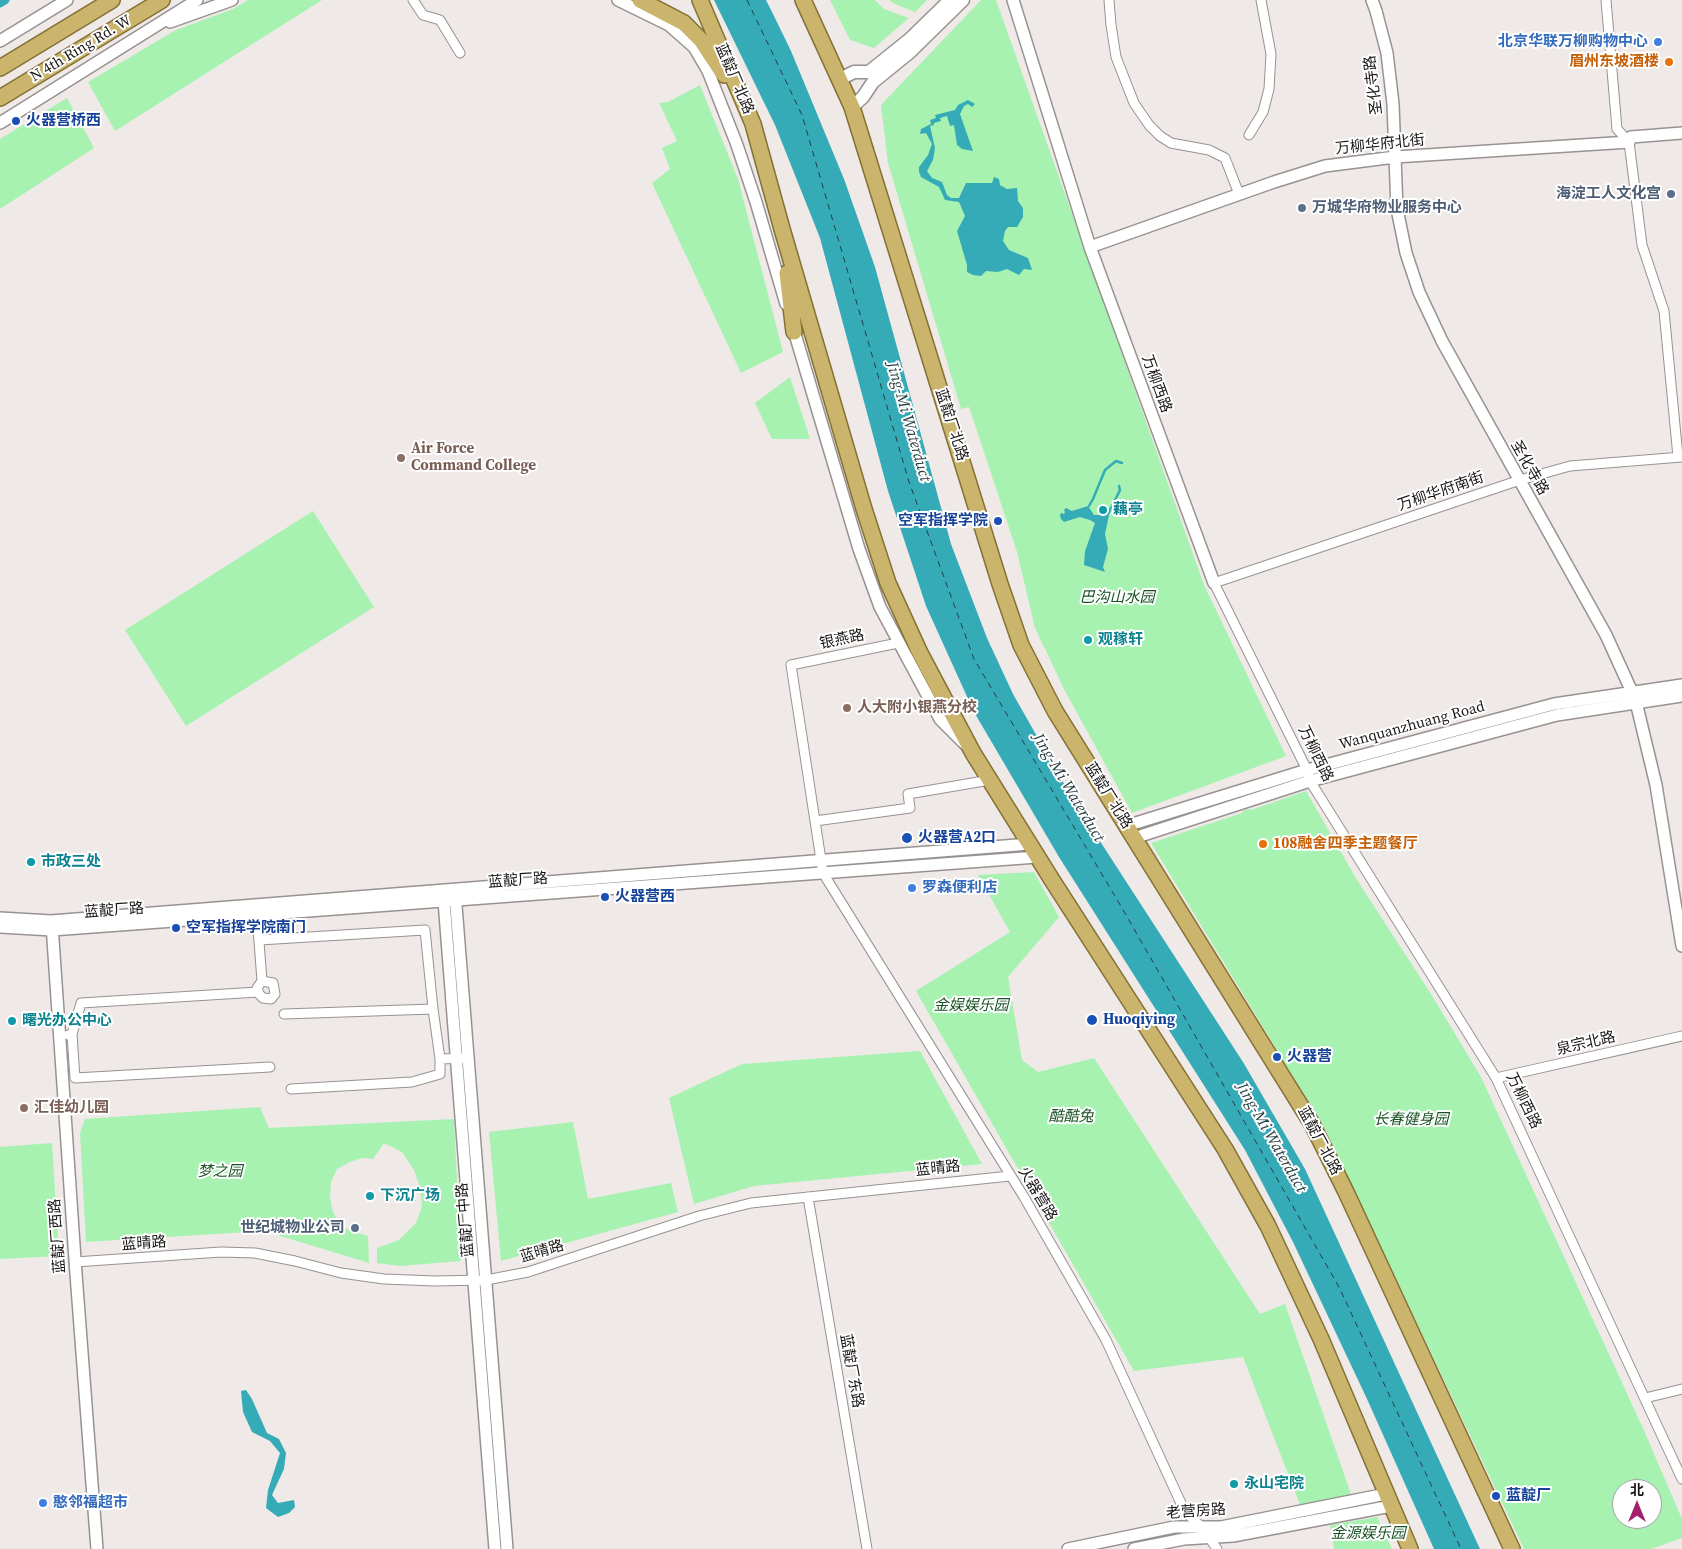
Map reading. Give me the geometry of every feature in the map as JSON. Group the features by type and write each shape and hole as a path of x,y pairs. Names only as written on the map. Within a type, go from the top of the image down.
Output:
{"highway":[{"name":"N 4th Ring Rd. W","path":"0,68 112,0"},
{"name":"N 4th Ring Rd. W","path":"0,98 162,0"},
{"path":"640,0 684,23 701,40 719,66 753,124"},
{"name":"蓝靛厂北路","path":"700,0 753,124 864,509 888,583 920,652 973,752 1226,1150 1268,1226 1322,1339 1410,1549"},
{"name":"蓝靛厂北路","path":"804,1 852,107 1000,584 1021,645 1055,711 1312,1124 1346,1192 1512,1549"},
{"path":"782,229 794,332"}],"main road":[{"path":"840,79 854,72 870,72 910,39 950,0"},
{"path":"852,107 863,97 873,82 910,52 964,0"}],"street":[{"path":"0,41 67,0"},
{"path":"0,123 197,0"},
{"path":"152,29 232,0"},
{"path":"413,0 423,15 440,20 460,53"},
{"name":"蓝靛厂北路","path":"618,0 669,26 694,47 708,71 737,145 753,194 859,549 880,607 940,719 973,752"},
{"name":"万柳西路","path":"1013,0 1090,247 1214,582 1308,775 1496,1078 1682,1479"},
{"path":"1110,0 1111,26 1116,56 1134,103 1149,125 1171,143 1209,150 1226,158 1239,194"},
{"path":"1249,134 1262,112 1269,89 1271,54 1261,0"},
{"name":"圣化寺路","path":"1372,0 1387,53 1393,104 1397,209 1406,253 1419,292 1450,358 1606,635 1634,697 1656,785 1682,946"},
{"path":"1606,0 1617,129 1629,142 1642,246 1664,311 1680,457"},
{"name":"万柳华府北街","path":"1090,247 1239,194 1325,166 1395,157 1629,142 1630,137 1682,133"},
{"name":"万柳华府南街","path":"1214,582 1520,480 1570,466 1680,457"},
{"name":"银燕路","path":"791,665 898,643"},
{"name":"火器营路","path":"791,665 823,873 1010,1176 1106,1340 1185,1512 1202,1527 1217,1549"},
{"name":"Wanquanzhuang Road","path":"1130,832 1308,775 1682,685"},
{"name":"Wanquanzhuang Road","path":"1634,697 1682,696"},
{"path":"815,821 910,808 908,794 990,780"},
{"name":"蓝靛厂路","path":"0,927 52,926 449,895 821,860 1034,850"},
{"name":"蓝靛厂路","path":"449,895 823,873 1034,850"},
{"name":"蓝靛厂中路","path":"449,895 480,1281 507,1549"},
{"path":"254,910 259,940 262,981 258,992 263,998 272,998 275,994 273,984 262,981"},
{"name":"蓝靛厂路","path":"0,918 52,926"},
{"name":"蓝靛厂西路","path":"52,926 97,1549"},
{"path":"259,940 426,930 440,1074 412,1082 291,1090"},
{"path":"258,992 81,1003 72,1034 75,1078 270,1067"},
{"path":"284,1014 433,1009"},
{"path":"59,1036 72,1034"},
{"name":"泉宗北路","path":"1496,1078 1682,1036"},
{"path":"440,1059 462,1058"},
{"name":"蓝晴路","path":"75,1262 221,1252 255,1253 341,1273 384,1279 435,1282 480,1281 528,1272 699,1216 751,1203 1010,1176"},
{"name":"蓝靛厂东路","path":"808,1197 867,1549"},
{"name":"蓝靛厂中路","path":"480,1281 495,1549"},
{"path":"1645,1398 1682,1389"},
{"name":"老营房路","path":"1068,1549 1174,1527 1221,1527 1389,1500"},
{"name":"老营房路","path":"1134,1549 1184,1539 1233,1536 1389,1500"}],"green space":[{"path":"248,0 322,0 115,131 88,82 176,30 233,9"},
{"path":"830,0 875,0 884,9 909,18 874,48 850,40"},
{"path":"889,0 927,0 915,12"},
{"name":"巴沟山水园","path":"981,0 996,0 1204,585 1286,756 1132,813 1065,691 1035,628 1017,552 969,407 961,409 888,163 881,105"},
{"path":"700,85 738,179 783,352 741,373 652,183 670,169 662,148 677,141 659,103 668,102"},
{"path":"67,98 94,148 0,209 0,139"},
{"path":"790,377 810,439 772,439 755,403"},
{"path":"313,511 374,607 186,726 125,630"},
{"name":"长春健身园","path":"1306,791 1357,880 1431,994 1481,1077 1642,1426 1682,1519 1682,1538 1651,1549 1524,1549 1325,1129 1151,843 1242,813 1244,810 1254,809"},
{"path":"1034,872 1059,917 1008,977 1022,1060 1038,1072 1094,1058 1260,1314 1285,1304 1352,1497 1300,1505 1243,1357 1134,1371 916,991 1010,932 978,875"},
{"path":"920,1051 982,1164 754,1186 694,1204 669,1098 742,1064"},
{"name":"梦之园","path":"260,1107 269,1128 454,1119 461,1261 400,1266 377,1263 377,1248 399,1240 416,1223 422,1207 420,1187 414,1170 402,1152 384,1143 373,1159 362,1158 337,1169 331,1182 330,1197 333,1212 339,1222 348,1230 368,1236 369,1263 264,1231 86,1242 80,1133 85,1119"},
{"path":"573,1122 588,1199 671,1183 678,1212 501,1261 489,1132"},
{"path":"52,1143 59,1256 0,1259 0,1147"},
{"name":"金源娱乐园","path":"1377,1517 1392,1549 1334,1549 1330,1525"}],"water":[{"name":"Jing-Mi Waterduct","path":"714,0 766,0 773,14 791,51 844,179 875,267 951,544 987,638 1013,694 1072,798 1243,1062 1305,1169 1480,1549 1434,1549 1367,1399 1293,1242 1245,1150 1059,857 974,712 926,606 888,491 820,238 775,125"},
{"path":"968,100 975,104 972,107 968,104 964,106 960,114 973,151 962,149 957,145 954,125 950,126 947,116 940,118 941,121 930,126 935,148 933,160 927,171 932,178 942,182 947,195 951,198 959,198 966,183 992,183 994,177 999,179 1000,185 1007,189 1017,188 1018,201 1023,208 1023,217 1017,227 1008,227 1003,241 1009,250 1028,258 1032,270 1024,269 1019,275 1007,269 998,272 986,271 981,276 967,272 967,265 957,231 965,216 959,202 945,200 939,187 921,177 919,172 919,167 928,155 932,144 926,133 920,134 921,129 931,124 930,120 936,118 935,115 955,110 958,105"},
{"path":"1088,506 1094,515 1109,515 1105,534 1108,549 1103,567 1105,572 1084,565 1085,551 1095,523 1080,517 1064,522 1061,519 1060,515 1061,513 1064,514 1066,508 1072,511"},
{"path":"246,1390 267,1433 279,1439 286,1453 284,1469 272,1495 278,1503 294,1500 295,1507 289,1513 278,1517 266,1508 268,1490 280,1453 270,1441 252,1432 243,1412 241,1391"}],"waterway":[{"path":"0,3 5,0"},
{"path":"1089,506 1105,470 1116,461 1122,463"},
{"path":"1108,514 1120,490 1119,486"}],"ferry route":[{"path":"747,0 802,115 909,482 974,659 1122,908 1339,1287 1461,1549"}],"place":[{"name":"北京华联万柳购物中心","path":"1658,42"},
{"name":"眉州东坡酒楼","path":"1669,62"},
{"name":"火器营桥西","path":"16,121"},
{"name":"海淀工人文化宫","path":"1671,194"},
{"name":"万城华府物业服务中心","path":"1302,208"},
{"name":"Air Force Command College","path":"401,458"},
{"name":"藕亭","path":"1103,510"},
{"name":"空军指挥学院","path":"998,521"},
{"name":"观稼轩","path":"1088,640"},
{"name":"人大附小银燕分校","path":"847,708"},
{"name":"火器营A2口","path":"907,838"},
{"name":"108融舍四季主题餐厅","path":"1263,844"},
{"name":"市政三处","path":"31,862"},
{"name":"罗森便利店","path":"912,888"},
{"name":"火器营西","path":"605,897"},
{"name":"空军指挥学院南门","path":"176,928"},
{"name":"Huoqiying","path":"1092,1020"},
{"name":"曙光办公中心","path":"12,1021"},
{"name":"火器营","path":"1277,1057"},
{"name":"汇佳幼儿园","path":"24,1108"},
{"name":"下沉广场","path":"370,1196"},
{"name":"世纪城物业公司","path":"355,1228"},
{"name":"永山宅院","path":"1234,1484"},
{"name":"蓝靛厂","path":"1496,1496"},
{"name":"憨邻福超市","path":"43,1503"}],"park label":[{"name":"金娱娱乐园","path":"971,1006"},
{"name":"酷酷兔","path":"1071,1117"}]}
